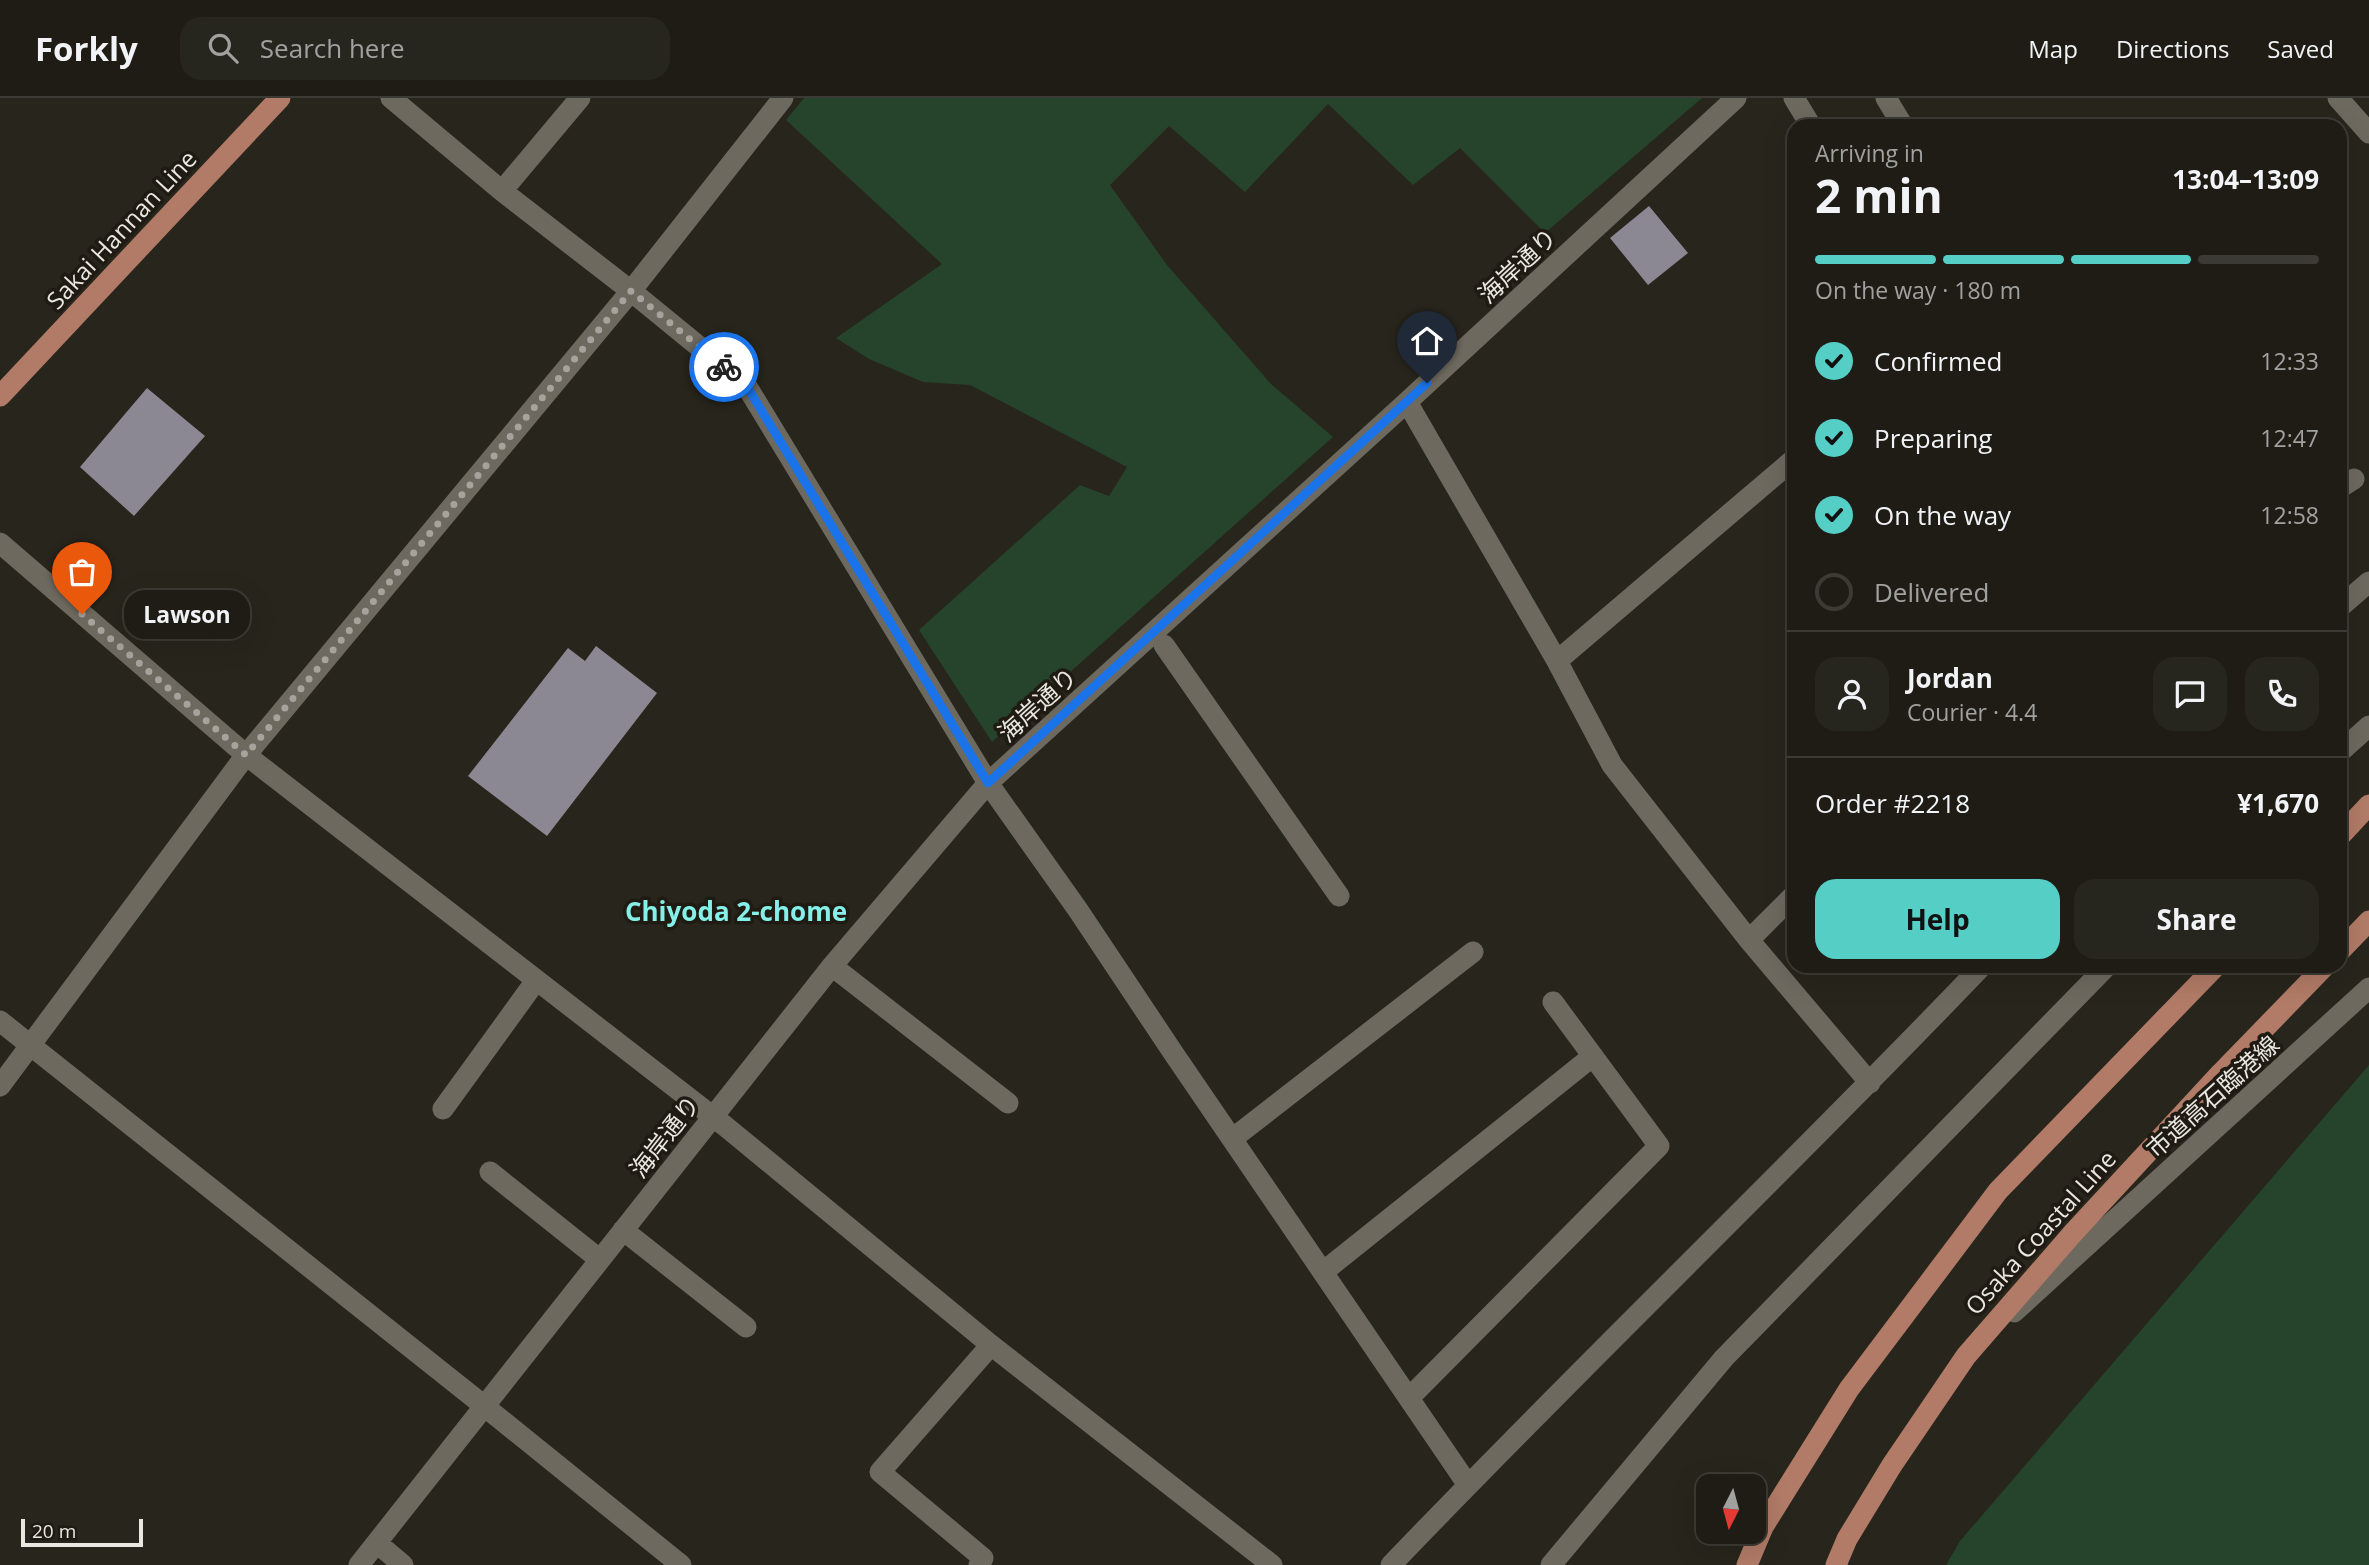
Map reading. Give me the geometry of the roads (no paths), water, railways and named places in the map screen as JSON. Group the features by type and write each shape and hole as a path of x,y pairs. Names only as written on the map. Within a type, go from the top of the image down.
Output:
{"main road":[{"name":"Sakai Hannan Line","path":"0,396 280,98"},
{"path":"2347,829 2369,805"},
{"path":"2347,944 2369,921"},
{"name":"Osaka Coastal Line","path":"1747,1565 1763,1527 1849,1389 1998,1191 2209,973"},
{"name":"Osaka Coastal Line","path":"1836,1565 1847,1539 1892,1465 1966,1356 2082,1223 2318,973"}],"street":[{"path":"391,98 502,191 746,385 988,783 1078,910 1468,1485"},
{"path":"502,191 580,98"},
{"path":"0,1086 246,755 631,291 783,98"},
{"path":"1794,98 1807,119"},
{"path":"1886,98 1899,119"},
{"path":"2338,98 2369,133"},
{"name":"海岸通り","path":"359,1565 832,966 988,783 1407,402 1726,101"},
{"path":"1407,402 1557,661 1612,765 1749,940 1870,1083"},
{"path":"1557,661 1787,465"},
{"path":"0,543 246,755 712,1116 990,1345 1260,1562"},
{"path":"2347,601 2369,582"},
{"path":"1164,645 1339,897"},
{"path":"2347,746 2369,726"},
{"path":"1749,940 1787,902"},
{"path":"1232,1139 1473,953"},
{"path":"832,966 1008,1103"},
{"path":"1391,1565 1870,1083 1975,973"},
{"path":"1551,1565 1724,1358 2100,973"},
{"path":"443,1109 536,982"},
{"name":"市道高石臨港線","path":"1966,1356 2369,988"},
{"path":"1409,1398 1659,1146 1553,1002"},
{"path":"0,1021 681,1565"},
{"path":"1323,1272 1593,1056"},
{"path":"490,1171 599,1259"},
{"path":"623,1230 746,1327"},
{"path":"979,1565 984,1558 880,1472 990,1345"},
{"path":"377,1543 403,1565"}],"place":[{"name":"Lawson","path":"82,614"}],"district":[{"name":"Chiyoda 2-chome","path":"736,911"}]}
